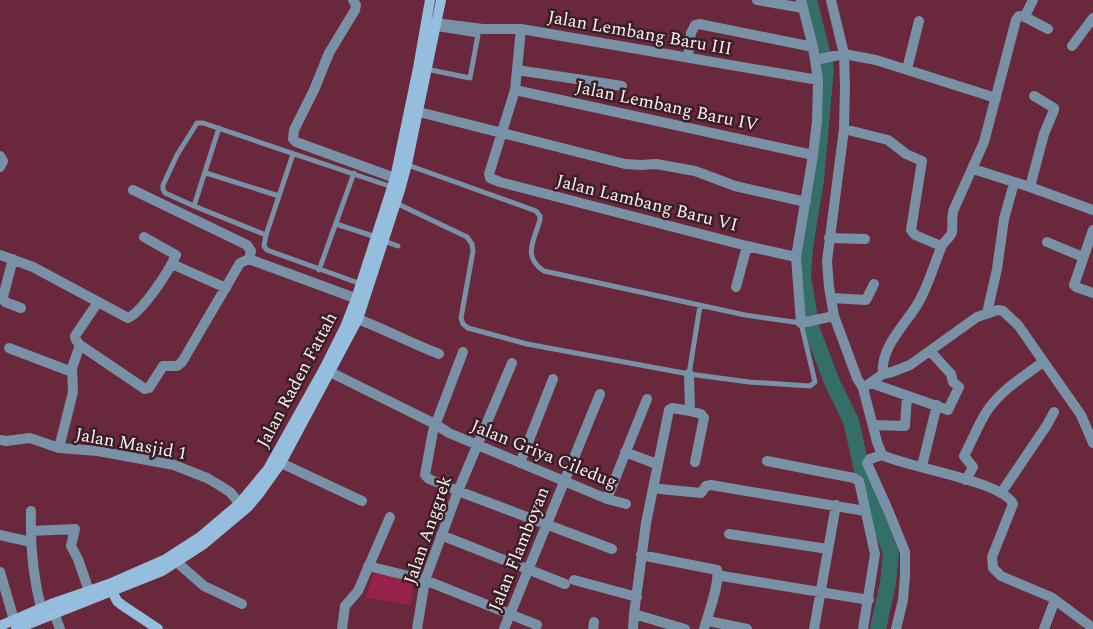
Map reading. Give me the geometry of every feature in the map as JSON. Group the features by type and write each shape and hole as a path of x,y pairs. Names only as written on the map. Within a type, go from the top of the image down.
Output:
{"main road":[{"name":"Jalan Raden Fattah","path":"430,0 431,25"},
{"name":"Jalan Raden Fattah","path":"402,163 431,25 441,0"},
{"name":"Jalan Raden Fattah","path":"242,507 268,469 358,318 361,284 391,201 418,112 423,69"},
{"name":"Jalan Raden Fattah","path":"49,608 110,588 204,544 242,507 258,495 281,463 326,373 345,328 360,300 378,239"},
{"name":"Jalan Raden Fattah","path":"0,626 16,626 49,608 89,591 110,588"},
{"path":"110,588 117,601 158,629"}],"street":[{"path":"353,0 356,5 355,10 329,53 314,90 294,130 293,139 296,142 395,185"},
{"path":"757,0 802,4 818,59 817,121 796,257 807,322 834,316"},
{"path":"830,0 841,55 844,129 827,261 834,316 857,378 867,385 948,410 960,387 952,382 951,374 930,351"},
{"path":"883,374 884,362 890,345 918,304 934,269 941,246 950,237 952,215 984,142 1013,26 1017,18 1027,13 1032,0"},
{"path":"1023,16 1048,29"},
{"path":"1072,46 1093,18"},
{"path":"907,69 919,21"},
{"path":"688,58 691,33 695,25 699,24 813,47"},
{"name":"Jalan Lembang Baru III","path":"431,25 484,29 521,29 818,80"},
{"path":"502,132 515,90 521,29"},
{"path":"818,59 841,55 876,60 996,98"},
{"path":"517,70 622,86"},
{"name":"Jalan Lembang Baru IV","path":"515,90 813,155"},
{"path":"1030,187 1044,134 1054,110 1054,108 1034,96"},
{"path":"418,112 625,164 656,164 695,171 735,186 806,202"},
{"path":"844,129 888,140 906,154 922,161 911,230 915,235 941,246"},
{"name":"Jalan Lambang Baru VI","path":"502,132 489,174 490,178 747,246 796,257"},
{"path":"973,169 1093,210"},
{"path":"987,313 997,269 1001,236 1014,183"},
{"path":"133,190 247,245 251,251 249,259"},
{"path":"1093,230 1074,285 1093,293"},
{"path":"0,255 46,273 123,317 128,318 153,292 172,264 176,254 144,237"},
{"path":"829,238 865,239"},
{"path":"1047,242 1083,257"},
{"path":"736,287 747,246"},
{"path":"13,259 2,297 5,302 21,308"},
{"path":"98,302 75,336 80,345 145,389 149,388 163,366 177,366 182,362 240,263 249,259 360,300"},
{"path":"172,264 226,288"},
{"path":"831,298 865,300 868,298 874,284"},
{"path":"867,385 883,374 910,365 969,322 998,310 1007,313 1018,325 1089,423 1093,443"},
{"path":"358,318 395,334 402,340 439,354"},
{"path":"59,448 73,392 72,372 80,345"},
{"path":"9,348 72,372"},
{"path":"463,352 434,428 425,475 429,479 458,491 612,549"},
{"path":"966,480 973,467 964,456 987,411 997,398 1043,362"},
{"name":"Jalan Anggrek","path":"418,629 424,580 458,491 512,363"},
{"name":"Jalan Griya Ciledug","path":"326,373 434,428 607,499 626,504"},
{"path":"689,374 690,411"},
{"path":"520,463 554,379"},
{"path":"867,385 873,425 882,455"},
{"name":"Jalan Flamboyan","path":"504,629 600,394"},
{"path":"873,425 905,426 906,396"},
{"path":"607,499 647,399"},
{"path":"922,466 937,406"},
{"path":"634,629 641,555 669,410 672,408 701,414 704,418 695,462"},
{"path":"1000,493 1054,412"},
{"name":"Jalan Masjid 1","path":"0,440 30,438 59,448 98,451 174,465 207,478 230,492 242,507"},
{"path":"625,452 654,463"},
{"path":"896,629 903,600 905,552 867,463 870,459 882,455 893,460 947,472 1011,499 1013,504 992,557 993,568 1001,576 1055,600 1093,628"},
{"path":"767,461 857,479 860,483 875,554 863,629"},
{"path":"281,463 362,501"},
{"path":"660,489 701,494 706,486 711,485 865,511"},
{"path":"814,629 836,505"},
{"path":"31,511 34,576 60,629"},
{"path":"342,629 345,606 358,591 390,516"},
{"path":"31,531 75,529 71,546 89,591"},
{"path":"729,534 828,549"},
{"path":"0,535 31,542"},
{"path":"441,535 528,570 569,582 637,597"},
{"path":"641,555 717,570 715,588 704,629"},
{"path":"173,560 204,586 242,604"},
{"path":"368,566 424,580 537,625"},
{"path":"0,572 16,626"},
{"path":"722,576 869,600"},
{"path":"1044,629 1055,600"},
{"path":"634,614 685,629"},
{"path":"713,622 747,629"}],"lane":[{"path":"423,69 470,78 477,44 478,35 431,25"},
{"path":"266,236 194,206 165,193 163,190 163,185 177,155 197,123 219,128 293,154 395,185"},
{"path":"194,206 219,128"},
{"path":"293,154 264,246 267,250 361,284"},
{"path":"391,201 467,237 472,244 473,251 461,318 463,324 468,328 527,344 689,374 749,382 814,385 816,379 807,322 745,315 544,271 536,266 531,259 531,252 540,220 540,216 536,212 402,163"},
{"path":"206,172 279,196"},
{"path":"319,270 354,173"},
{"path":"336,224 398,246"},
{"path":"689,374 700,306"}],"shaded area":[{"path":"373,573 414,581 411,605 366,598"}],"waterway":[{"path":"809,0 826,68 816,180 805,248 803,276 812,330 832,382 851,421 866,488 891,553 888,583 878,629"}]}
